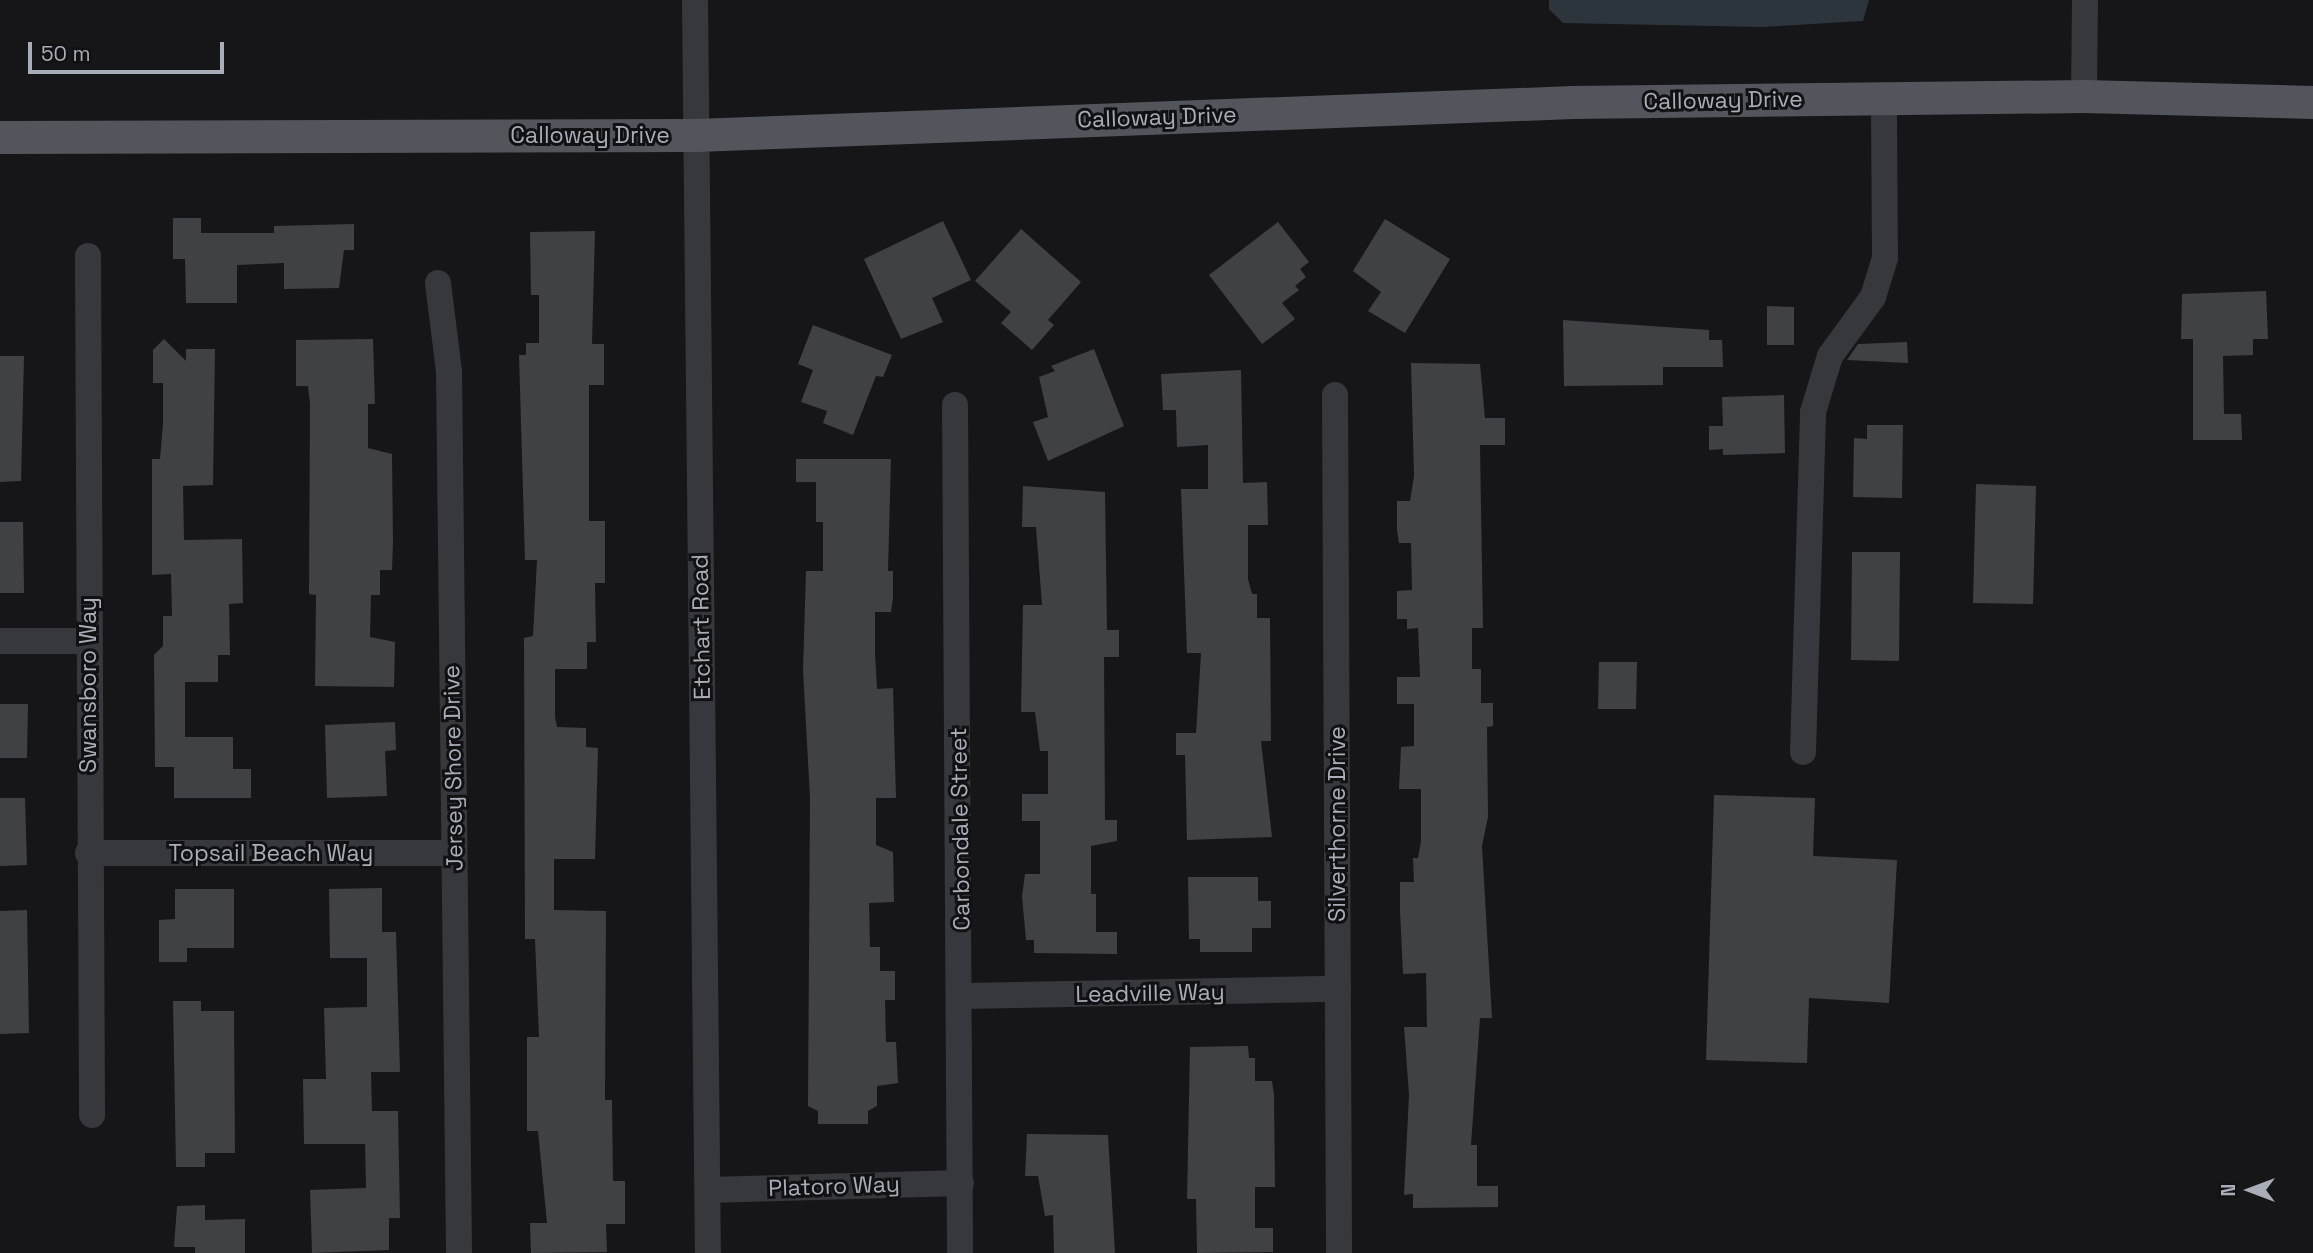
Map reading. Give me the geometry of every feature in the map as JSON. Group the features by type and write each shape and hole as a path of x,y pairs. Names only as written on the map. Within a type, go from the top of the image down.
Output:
{"main road":[{"name":"Calloway Drive","path":"0,137 695,135 1558,102 2084,96 2313,102"}],"street":[{"name":"Etchart Road","path":"695,0 708,1253"},
{"path":"2084,96 2085,0"},
{"path":"1803,752 1813,412 1830,356 1873,297 1885,258 1884,98"},
{"name":"Swansboro Way","path":"88,256 88,853 92,1115"},
{"name":"Jersey Shore Drive","path":"438,283 449,371 459,1253"},
{"name":"Silverthorne Drive","path":"1335,395 1339,1253"},
{"name":"Carbondale Street","path":"955,405 962,996 960,1253"},
{"path":"0,641 88,640"},
{"name":"Topsail Beach Way","path":"88,853 454,853"},
{"name":"Leadville Way","path":"962,996 1338,989"},
{"name":"Platoro Way","path":"708,1190 961,1183"}],"shaded area":[{"path":"1549,0 1869,0 1863,21 1762,27 1563,23 1549,9"}],"building":[{"path":"173,218 201,218 201,233 274,233 274,226 354,224 354,250 344,250 339,288 284,289 284,263 237,265 237,303 186,303 185,259 173,259"},
{"path":"1385,219 1450,259 1405,333 1368,311 1381,292 1353,271"},
{"path":"943,221 971,280 932,298 943,322 901,339 864,259"},
{"path":"1278,222 1309,262 1300,269 1306,277 1295,286 1299,290 1282,303 1295,319 1262,344 1209,275"},
{"path":"1021,229 1081,282 1048,320 1054,325 1032,350 1001,323 1011,312 975,281"},
{"path":"595,231 592,344 604,344 604,385 589,385 589,521 605,521 605,583 595,583 596,642 587,642 587,669 555,669 555,717 557,727 586,728 586,747 598,748 595,859 554,859 554,910 606,911 605,1100 612,1100 613,1181 625,1181 625,1224 606,1224 607,1252 531,1253 530,1223 547,1223 538,1131 527,1131 527,1037 539,1037 535,939 525,939 524,638 533,636 537,560 525,560 519,355 526,355 526,343 539,343 539,295 531,295 530,232"},
{"path":"2266,291 2268,339 2253,339 2253,355 2223,356 2224,414 2241,414 2242,440 2193,440 2193,339 2181,339 2182,294"},
{"path":"1767,306 1794,307 1794,345 1767,345"},
{"path":"1563,320 1709,330 1709,340 1722,340 1723,367 1663,367 1663,385 1564,386"},
{"path":"813,325 892,355 883,377 876,376 853,435 823,423 827,411 801,402 813,370 798,364"},
{"path":"164,339 186,361 186,349 215,349 213,485 183,486 184,540 242,539 243,603 229,604 230,655 218,655 218,682 185,682 185,737 233,737 233,769 251,769 251,798 174,798 174,767 155,767 154,655 163,646 163,616 172,616 171,574 152,575 152,459 160,459 163,424 163,383 153,383 153,350"},
{"path":"373,339 375,404 368,404 368,448 392,454 393,542 392,570 380,570 380,595 371,595 370,637 395,642 394,687 315,686 316,595 309,594 310,404 308,386 296,386 296,340"},
{"path":"1907,342 1908,363 1847,360 1858,344"},
{"path":"1094,349 1124,426 1048,461 1033,422 1048,417 1039,377 1055,371 1051,366"},
{"path":"0,356 24,356 21,481 0,482"},
{"path":"1411,363 1480,364 1485,418 1505,418 1505,445 1480,445 1483,628 1472,628 1472,669 1481,669 1481,703 1493,703 1493,726 1487,727 1488,817 1482,846 1492,1018 1480,1018 1471,1145 1477,1145 1477,1186 1498,1186 1498,1207 1413,1208 1413,1194 1404,1195 1409,1095 1404,1027 1427,1027 1426,973 1403,974 1400,911 1400,882 1414,882 1413,858 1418,858 1421,841 1421,789 1399,789 1401,747 1414,746 1414,704 1397,704 1397,677 1420,677 1418,628 1407,629 1407,619 1397,619 1397,591 1412,590 1411,543 1399,543 1397,530 1397,501 1410,501 1414,476"},
{"path":"1241,370 1243,483 1267,482 1268,525 1248,525 1248,579 1252,594 1257,594 1257,618 1270,618 1271,741 1261,741 1272,837 1187,840 1185,755 1176,755 1176,733 1196,733 1201,653 1187,653 1181,489 1208,489 1208,445 1177,447 1176,410 1163,410 1161,374"},
{"path":"1784,395 1785,453 1723,455 1723,449 1709,450 1709,426 1723,426 1722,397"},
{"path":"1867,425 1903,425 1902,498 1853,497 1854,438 1867,439"},
{"path":"796,459 891,459 888,571 893,571 893,598 891,612 875,612 875,652 877,689 893,688 896,798 876,798 876,845 893,852 894,902 869,903 870,947 880,947 880,971 895,971 895,1000 885,1000 886,1042 896,1042 898,1083 877,1086 877,1106 868,1111 868,1124 818,1124 818,1111 808,1106 810,798 803,670 806,571 823,571 823,522 816,522 816,482 796,482"},
{"path":"1976,484 2036,486 2033,604 1973,603"},
{"path":"1023,486 1105,492 1107,630 1119,630 1119,657 1104,657 1105,820 1117,820 1117,841 1091,846 1091,894 1096,894 1096,932 1117,932 1117,954 1034,953 1034,940 1026,940 1022,896 1025,874 1040,874 1040,821 1022,821 1022,794 1048,794 1048,751 1040,751 1035,712 1021,712 1023,605 1042,605 1036,527 1022,527"},
{"path":"0,522 23,522 24,593 0,593"},
{"path":"1852,552 1900,552 1899,661 1851,660"},
{"path":"1599,662 1637,662 1636,709 1598,709"},
{"path":"0,704 28,704 27,758 0,758"},
{"path":"395,722 396,750 385,751 387,796 327,798 325,725"},
{"path":"1714,795 1815,798 1813,856 1897,860 1889,1003 1809,998 1807,1063 1706,1060"},
{"path":"0,798 25,798 27,865 0,866"},
{"path":"1188,877 1258,877 1258,901 1271,901 1271,928 1252,928 1252,952 1200,952 1200,939 1189,939"},
{"path":"382,888 382,932 396,932 400,1072 371,1072 372,1111 398,1111 400,1218 389,1218 389,1250 312,1253 310,1190 366,1188 365,1144 304,1144 303,1079 326,1079 324,1008 367,1007 367,958 330,958 329,889"},
{"path":"175,889 234,889 234,948 187,948 187,962 159,962 159,920 175,919"},
{"path":"27,910 29,1033 0,1034 0,911"},
{"path":"173,1001 201,1001 201,1011 234,1011 235,1153 205,1153 205,1167 176,1167"},
{"path":"1248,1046 1249,1058 1255,1058 1255,1081 1272,1081 1274,1095 1275,1187 1255,1187 1255,1228 1273,1228 1273,1252 1197,1253 1196,1199 1187,1199 1190,1047"},
{"path":"1027,1134 1108,1135 1115,1253 1054,1253 1053,1215 1045,1216 1038,1176 1025,1176"},
{"path":"205,1205 205,1220 245,1219 245,1253 195,1253 195,1247 174,1247 177,1206"}]}
